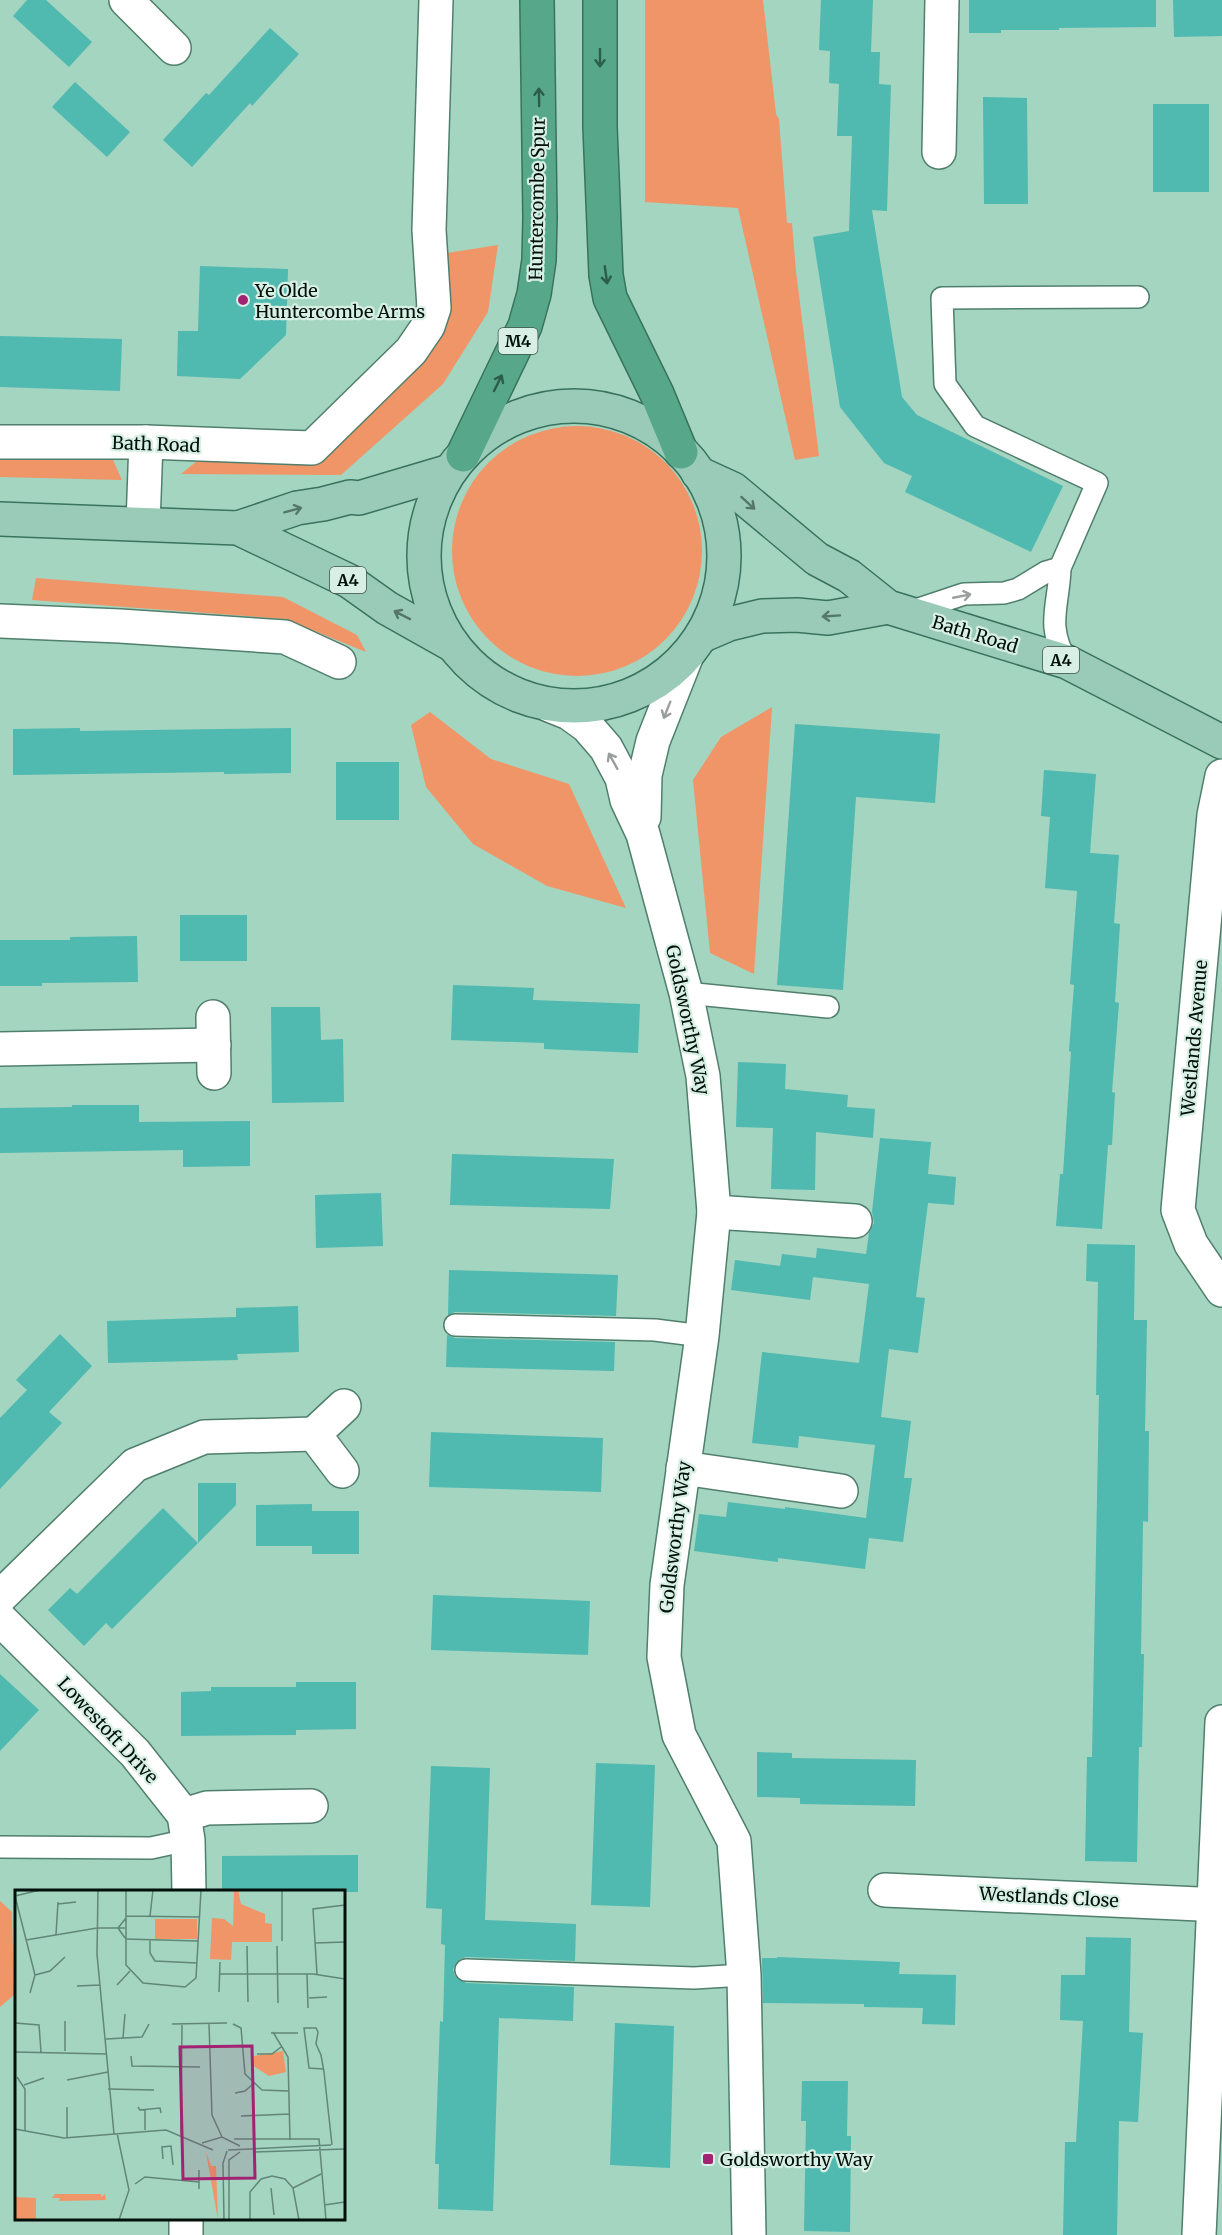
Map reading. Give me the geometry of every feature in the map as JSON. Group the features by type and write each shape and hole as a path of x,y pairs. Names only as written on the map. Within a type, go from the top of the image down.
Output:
{"highway":[{"name":"Huntercombe Spur","path":"456,463 525,326 534,294 540,218 537,0"},
{"path":"600,0 600,127 606,275 610,298 690,462"}],"main road":[{"path":"578,406 613,411 664,436 690,462 711,496 723,541 722,583 712,615 694,645 669,672 648,687 624,698 581,706 549,705 522,698 494,684 473,668 452,645 438,622 424,572 423,547 428,520 433,504 456,463 482,437 506,423 529,413 554,408 578,406"},
{"name":"Bath Road","path":"690,462 733,489 816,559 849,576 897,610 1067,662 1222,742"},
{"name":"A4","path":"0,519 238,528 297,508 350,497 359,498 456,463"},
{"name":"A4","path":"238,528 349,581 387,608 452,645"},
{"name":"Bath Road","path":"694,645 729,624 762,616 797,615 828,618 897,610"}],"street":[{"path":"126,0 174,48"},
{"name":"Bath Road","path":"0,442 146,442 312,448 411,351 428,326 434,308 429,230 436,0"},
{"path":"939,152 942,0"},
{"path":"143,524 146,442"},
{"path":"0,621 285,637 339,662"},
{"name":"Goldsworthy Way","path":"643,834 647,763 653,741 694,645"},
{"name":"Goldsworthy Way","path":"549,705 569,713 587,726 606,748 622,778 627,800 643,834 686,993 703,1076 714,1212 702,1336 666,1585 664,1657 679,1735 734,1841 744,1975 749,2235"},
{"name":"Westlands Avenue","path":"1222,776 1214,815 1178,1210 1191,1244 1222,1290"},
{"path":"0,1049 214,1045"},
{"path":"714,1212 855,1221"},
{"path":"0,1597 135,1465 204,1437 314,1434 344,1406"},
{"path":"314,1434 342,1472"},
{"path":"683,1468 841,1491"},
{"name":"Lowestoft Drive","path":"0,1619 135,1754 186,1827"},
{"path":"1199,2235 1217,1905 1222,1722"},
{"path":"189,1890 186,1827 207,1808 310,1806"},
{"name":"Westlands Close","path":"885,1890 1217,1905"}],"lane":[{"path":"1067,662 1059,649 1054,621 1060,568 1097,483 975,426 945,384 942,298 1138,297"},
{"path":"897,610 964,594 1004,593 1018,589 1046,572 1060,568"},
{"path":"686,993 828,1007"},
{"path":"455,1325 655,1330 702,1336"},
{"path":"0,1847 151,1848 186,1827"},
{"path":"466,1970 694,1978 744,1975"}],"shaded area":[{"path":"645,0 763,0 776,114 779,119 787,223 792,223 819,456 795,460 738,208 645,202"},
{"path":"498,245 488,312 443,384 341,475 181,474 197,461 315,463 446,321 447,253"},
{"path":"565,426 589,426 613,431 636,440 666,462 681,481 693,503 700,527 702,551 700,575 693,599 681,621 666,640 647,655 625,667 589,676 565,676 541,671 518,662 497,648 480,631 466,610 457,587 452,563 452,539 457,515 466,492 480,471 497,454 518,440 541,431"},
{"path":"0,457 112,458 122,480 0,477"},
{"path":"36,578 283,597 357,635 366,652 285,619 32,600"},
{"path":"772,707 754,974 710,953 693,780 721,737"},
{"path":"430,712 491,759 569,784 626,908 547,886 473,844 426,787 411,725"},
{"path":"0,1901 12,1912 14,1995 0,2007"}],"building":[{"path":"27,0 46,0 92,42 69,67 13,16"},
{"path":"821,0 873,0 871,52 880,52 879,84 891,85 887,211 872,210 902,397 917,415 1063,486 1031,552 905,492 912,476 884,463 840,407 813,237 849,231 852,136 837,136 839,84 829,83 830,51 819,50"},
{"path":"969,0 1156,0 1156,27 1059,28 1059,30 1001,30 1001,33 969,33"},
{"path":"1173,0 1222,0 1222,36 1174,37"},
{"path":"270,28 299,54 252,106 250,103 192,167 163,140 206,93 209,95"},
{"path":"75,82 130,132 107,157 52,107"},
{"path":"983,97 1027,98 1028,204 984,204"},
{"path":"1153,104 1209,104 1209,192 1153,192"},
{"name":"Ye Olde Huntercombe Arms","path":"200,266 288,269 286,335 240,379 177,376 178,331 198,331"},
{"path":"0,336 122,339 120,391 0,387"},
{"path":"795,724 940,734 935,803 856,797 843,990 777,985"},
{"path":"80,728 80,731 291,728 291,773 13,775 13,729"},
{"path":"336,762 399,762 399,820 336,820"},
{"path":"1044,770 1096,774 1090,853 1119,855 1114,923 1120,924 1115,1002 1119,1003 1112,1092 1115,1093 1112,1145 1108,1145 1102,1229 1056,1226 1060,1174 1063,1174 1071,1052 1069,1051 1074,985 1070,984 1077,891 1045,888 1050,817 1041,816"},
{"path":"180,915 247,915 247,961 180,961"},
{"path":"137,936 138,982 0,986 0,940 70,940 70,937"},
{"path":"453,985 534,988 533,1000 640,1004 638,1053 544,1049 544,1043 451,1040"},
{"path":"271,1007 320,1007 321,1040 343,1039 344,1102 272,1103"},
{"path":"738,1062 786,1064 785,1089 848,1095 847,1107 875,1109 873,1138 816,1132 815,1190 771,1189 773,1128 736,1127"},
{"path":"72,1105 139,1105 139,1122 250,1121 250,1166 183,1167 183,1150 0,1153 0,1108 72,1107"},
{"path":"880,1138 931,1142 928,1174 956,1177 954,1205 928,1203 916,1297 925,1298 918,1353 889,1349 881,1417 911,1421 904,1478 912,1478 903,1542 869,1538 865,1569 778,1558 778,1562 694,1551 699,1514 726,1517 728,1502 866,1518 875,1445 799,1436 798,1448 752,1443 762,1352 859,1363 869,1284 813,1277 810,1300 731,1290 735,1260 780,1266 782,1254 816,1258 817,1248 866,1254 869,1233 874,1223 872,1212"},
{"path":"452,1154 614,1159 610,1209 450,1205"},
{"path":"381,1193 383,1246 316,1248 315,1195"},
{"path":"1087,1244 1135,1245 1134,1320 1147,1320 1145,1431 1149,1431 1148,1522 1143,1521 1141,1654 1144,1654 1142,1747 1139,1747 1137,1862 1085,1861 1087,1757 1092,1757 1099,1395 1096,1395 1098,1282 1086,1281"},
{"path":"449,1270 618,1275 616,1316 455,1312 448,1315"},
{"path":"298,1306 299,1352 237,1354 238,1360 108,1363 107,1321 236,1317 236,1308"},
{"path":"60,1334 92,1366 49,1412 62,1423 0,1489 0,1418 27,1390 16,1380"},
{"path":"447,1335 455,1338 615,1342 614,1371 446,1367"},
{"path":"431,1432 603,1438 601,1492 429,1487"},
{"path":"198,1483 236,1483 236,1505 198,1543"},
{"path":"312,1504 312,1511 359,1511 359,1554 312,1554 312,1546 256,1546 256,1505"},
{"path":"163,1508 198,1543 112,1629 106,1623 84,1646 48,1610 70,1588 77,1594"},
{"path":"433,1595 590,1601 588,1655 431,1650"},
{"path":"0,1674 39,1710 0,1751"},
{"path":"296,1682 356,1682 356,1729 296,1730 296,1735 181,1736 181,1692 211,1691 211,1687 296,1687"},
{"path":"757,1752 792,1753 792,1758 916,1760 915,1806 800,1804 800,1798 757,1797"},
{"path":"596,1763 655,1765 650,1907 591,1905"},
{"path":"431,1766 490,1768 485,1920 576,1924 575,1961 466,1957 460,1959 453,1969 455,1976 466,1983 574,1987 573,2021 499,2018 493,2211 438,2209 439,2164 435,2164 445,1945 441,1944 442,1909 426,1908"},
{"path":"358,1855 358,1892 345,1892 345,1890 222,1890 222,1856"},
{"path":"1086,1937 1131,1938 1129,2032 1143,2033 1138,2122 1119,2121 1117,2235 1063,2235 1065,2142 1076,2142 1083,2021 1060,2020 1061,1975 1085,1975"},
{"path":"762,1958 900,1962 899,1974 956,1975 955,2025 922,2024 923,2008 864,2007 864,2004 763,2003"},
{"path":"615,2023 674,2026 670,2168 610,2165"},
{"path":"802,2081 848,2081 847,2136 851,2136 850,2232 804,2231 806,2121 801,2121"}],"place":[{"name":"Ye Olde Huntercombe Arms","path":"243,300"},
{"name":"Goldsworthy Way","path":"708,2159"}]}
